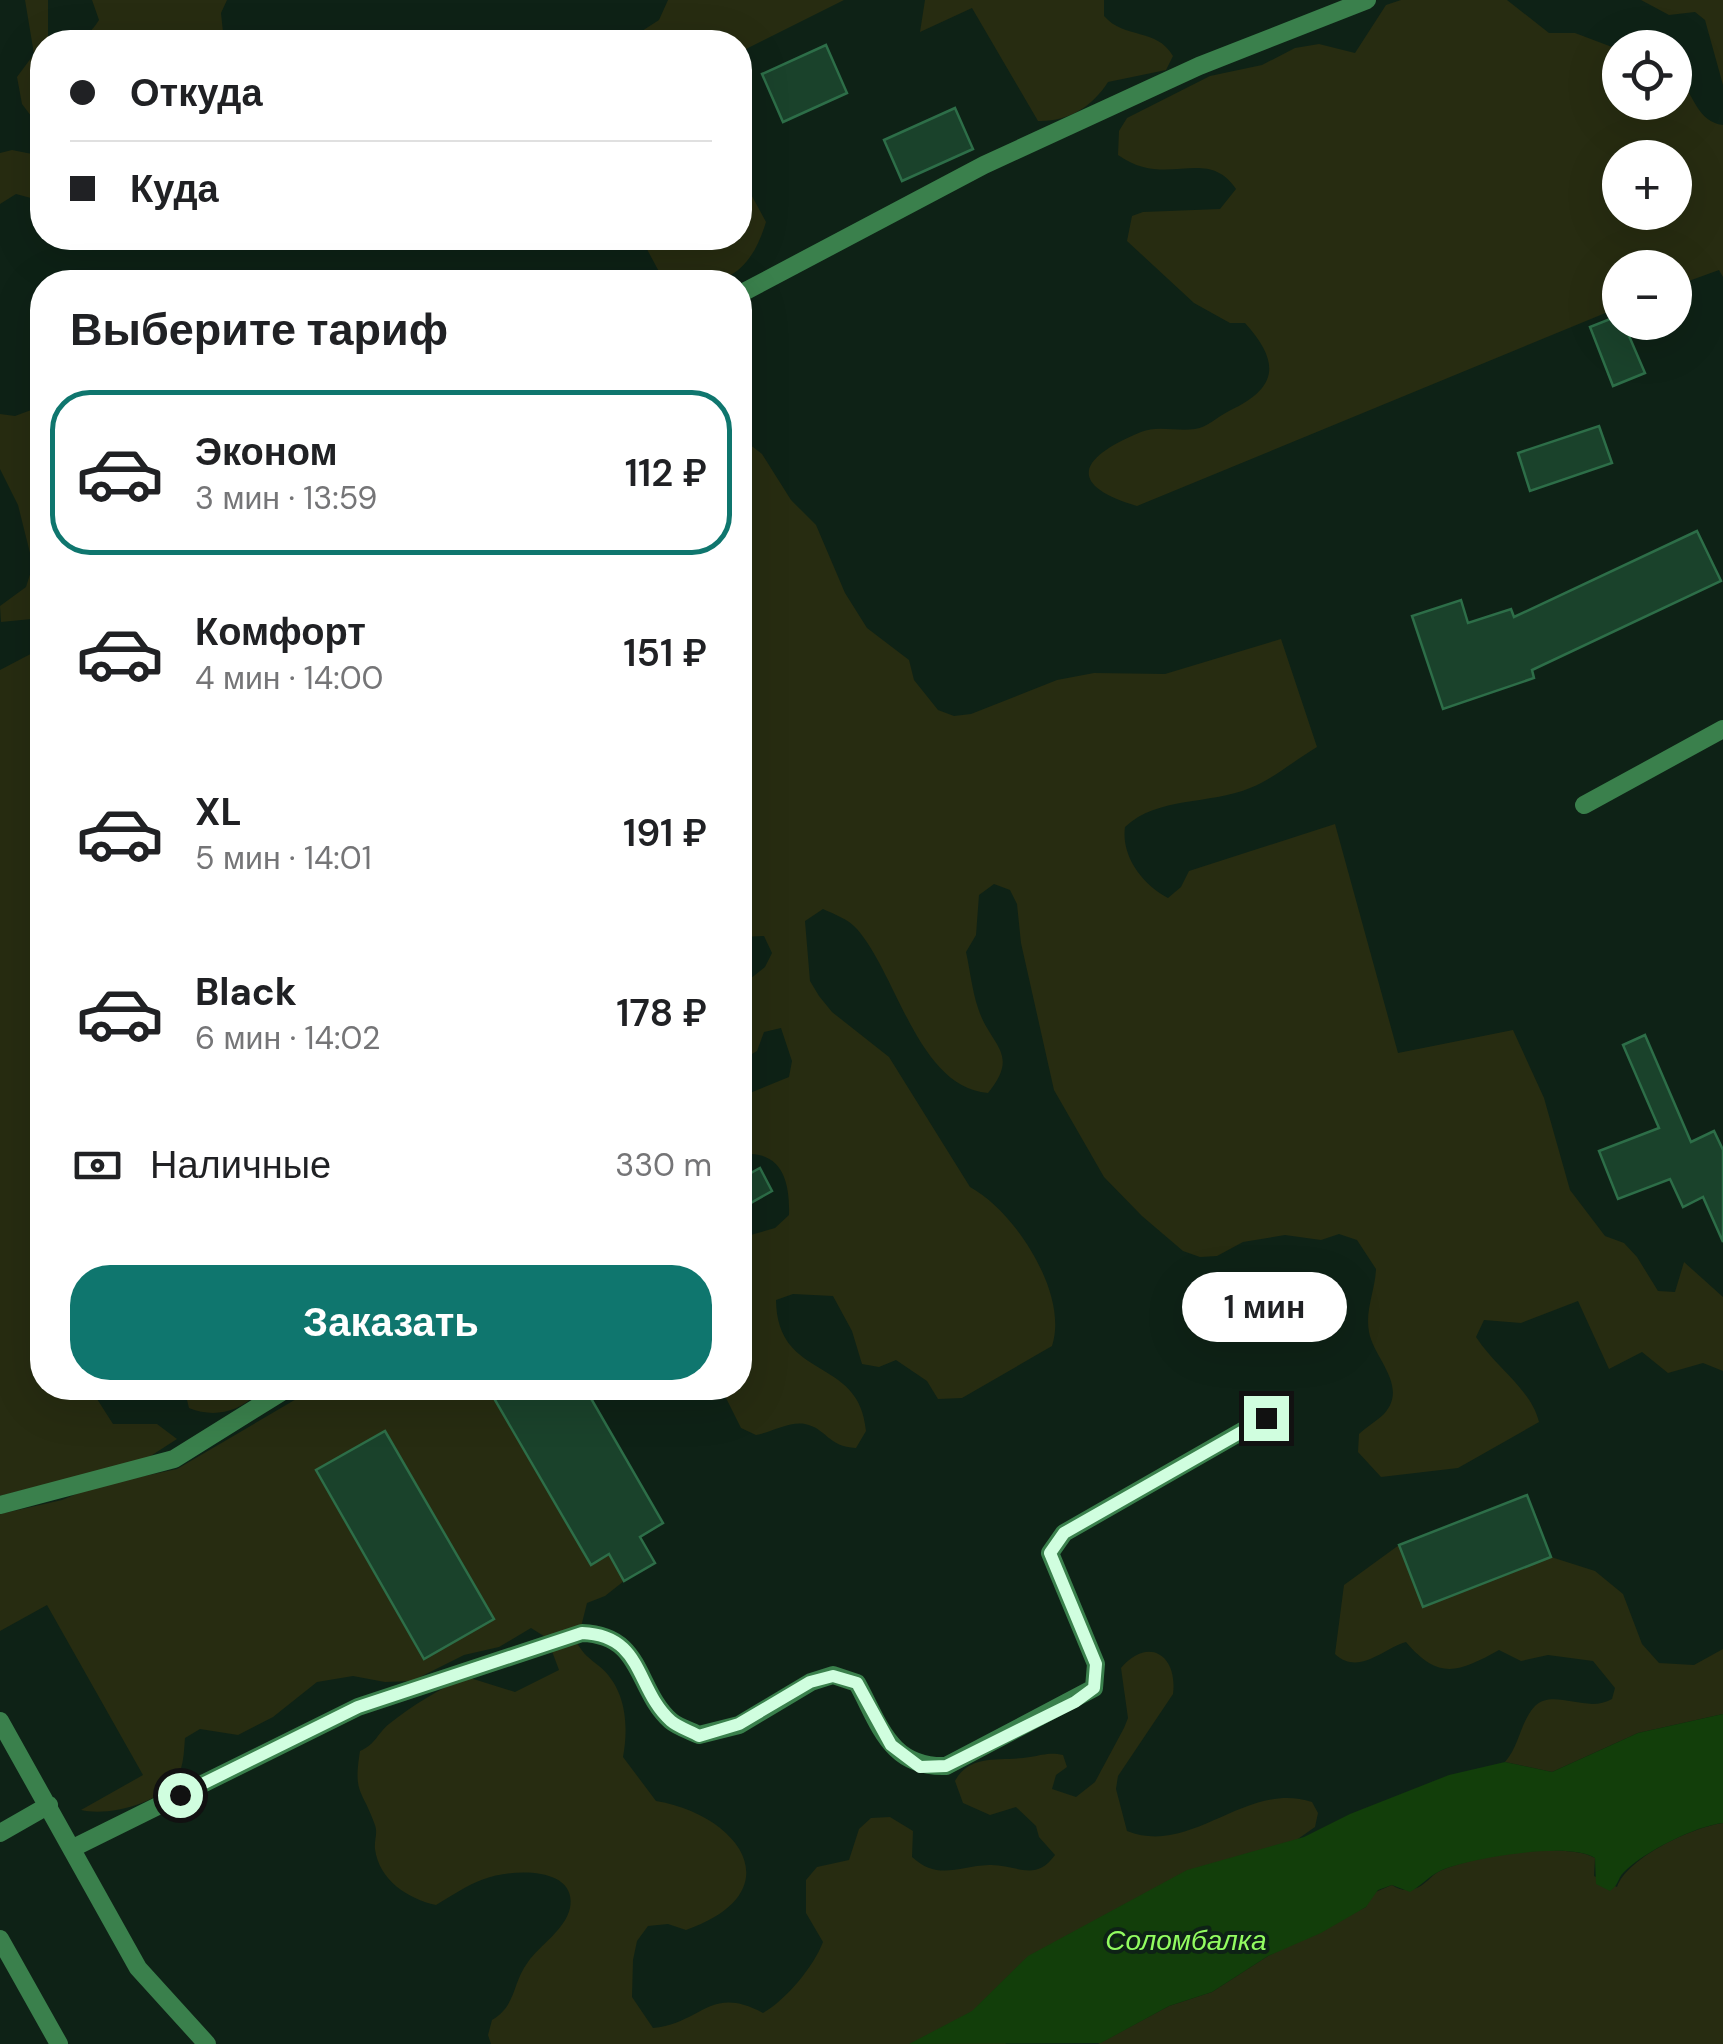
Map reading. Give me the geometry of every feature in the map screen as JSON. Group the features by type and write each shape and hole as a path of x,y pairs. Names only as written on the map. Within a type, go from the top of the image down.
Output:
{"lane":[{"path":"752,288 984,165 1198,66 1367,0"},
{"path":"1584,805 1723,729"},
{"path":"0,1505 174,1459 269,1400"},
{"path":"73,1848 358,1707 582,1633 605,1634 630,1655 670,1720 699,1736 739,1724 810,1682 833,1676 857,1683 891,1745 920,1767 946,1766 1075,1702 1094,1688 1096,1664 1050,1553 1064,1533 1266,1418"},
{"path":"0,1721 138,1968 207,2044"},
{"path":"0,1833 48,1804"},
{"path":"0,1939 59,2044"}],"shaded area":[{"path":"25,0 48,0 48,30 30,30"},
{"path":"92,0 227,0 221,13 223,30 91,30 99,20"},
{"path":"668,0 844,0 752,46 752,30 644,30 659,20"},
{"path":"925,0 1104,0 1104,16 1112,23 1158,41 1173,56 1166,70 1108,82 1095,99 1078,111 1059,119 1038,121 972,8 920,32"},
{"path":"1401,0 1507,0 1549,33 1575,33 1602,43 1602,120 1692,120 1692,97 1708,119 1723,125 1723,277 1719,270 1692,280 1692,250 1602,250 1602,314 1137,506 1098,489 1089,470 1105,451 1147,430 1204,426 1257,393 1269,373 1265,350 1245,323 1230,323 1194,303 1127,241 1132,216 1143,212 1220,209 1236,189 1212,170 1136,165 1118,155 1119,131 1127,118 1210,76 1262,65 1295,48 1319,44 1355,53 1386,5"},
{"path":"1641,0 1723,0 1723,85 1705,20 1695,12 1669,15"},
{"path":"30,59 30,115 22,104 17,77"},
{"path":"12,150 30,154 30,198 16,194 0,204 0,153"},
{"path":"752,196 766,222 751,256 737,270 658,270 647,250 752,250"},
{"path":"30,410 30,553 18,505 0,469 0,414 15,416"},
{"path":"752,446 762,454 791,500 816,525 845,593 867,628 909,660 914,680 938,710 954,716 971,714 1057,680 1094,673 1165,674 1281,639 1317,747 1250,788 1168,806 1138,817 1125,827 1126,848 1135,868 1168,898 1181,887 1189,871 1335,824 1398,1053 1513,1030 1544,1098 1570,1190 1605,1236 1624,1243 1658,1291 1675,1292 1684,1262 1723,1297 1723,1371 1703,1363 1668,1373 1642,1352 1609,1369 1578,1301 1521,1323 1484,1320 1476,1337 1529,1399 1539,1422 1458,1468 1381,1477 1358,1452 1359,1434 1384,1414 1393,1393 1369,1332 1376,1269 1357,1240 1339,1234 1321,1240 1285,1235 1243,1242 1217,1256 1200,1257 1183,1251 1142,1216 1104,1177 1054,1090 1021,943 1017,904 1010,890 994,884 979,895 976,935 966,952 978,1008 1003,1059 998,1079 988,1093 964,1086 944,1071 912,1026 872,949 857,929 823,909 805,921 810,981 832,1012 889,1057 970,1187 1005,1215 1021,1235 1046,1280 1053,1303 1052,1346 962,1398 938,1399 927,1381 896,1360 879,1367 862,1364 852,1331 833,1296 793,1294 776,1300 780,1326 803,1357 850,1390 860,1407 866,1431 856,1448 839,1444 818,1429 799,1423 756,1435 741,1428 727,1400 752,1400 752,1235 775,1228 789,1215 789,1204 778,1166 752,1154 752,1092 789,1077 792,1061 781,1028 764,1032 752,1054 752,977 765,967 772,953 764,936 752,936"},
{"path":"30,574 30,619 1,622 0,606 26,587"},
{"path":"30,654 30,1400 98,1400 113,1424 157,1424 177,1439 146,1459 0,1496 0,670"},
{"path":"187,1400 249,1400 219,1413 189,1408"},
{"path":"295,1400 495,1400 590,1564 609,1554 624,1581 605,1596 587,1603 577,1643 608,1675 620,1696 626,1732 623,1757 656,1801 686,1809 711,1822 731,1838 743,1856 746,1876 739,1896 719,1914 686,1930 668,1924 648,1926 637,1941 632,1997 653,2028 718,2004 745,2005 763,2013 781,2000 806,1972 823,1942 806,1913 806,1880 817,1867 849,1860 859,1829 871,1818 890,1817 913,1831 912,1857 931,1869 999,1865 1032,1870 1048,1863 1055,1855 1039,1837 1036,1826 1016,1807 990,1815 963,1803 955,1781 961,1772 978,1762 1058,1754 1063,1755 1067,1767 1056,1775 1052,1789 1076,1797 1095,1782 1124,1728 1128,1718 1121,1668 1141,1653 1159,1654 1166,1660 1171,1669 1173,1694 1118,1776 1116,1789 1127,1831 1151,1836 1174,1834 1264,1801 1288,1798 1312,1802 1318,1813 1315,1827 1005,2044 491,2044 488,2035 492,2020 506,2008 528,1962 563,1923 570,1908 570,1894 553,1877 524,1872 484,1879 436,1905 405,1893 389,1879 378,1860 375,1825 358,1784 358,1765 360,1751 389,1724 467,1677 515,1692 559,1670 547,1638 531,1628 499,1647 464,1655 412,1681 385,1682 353,1676 317,1682 273,1717 238,1735 200,1729 185,1738 180,1771 164,1791 122,1809 81,1810 143,1775 47,1605 0,1631 0,1514 62,1500 93,1487 177,1469"},
{"path":"1399,1545 1424,1607 1551,1557 1595,1571 1623,1594 1642,1644 1659,1663 1694,1665 1723,1649 1723,1714 1638,1733 1552,1772 1505,1762 1535,1706 1552,1699 1602,1703 1612,1699 1615,1688 1593,1661 1548,1655 1521,1661 1499,1650 1472,1664 1450,1669 1429,1663 1406,1642 1362,1662 1344,1660 1335,1654 1344,1585"},
{"path":"1723,1823 1723,2044 1098,2044 1169,2006 1212,1992 1268,1956 1366,1907 1371,1894 1392,1885 1414,1889 1440,1871 1495,1856 1563,1851 1595,1858 1594,1876 1617,1887 1634,1865 1663,1845 1695,1830"}],"water":[{"name":"Соломбалка","path":"1723,1714 1723,1823 1657,1848 1624,1872 1610,1891 1596,1884 1595,1858 1582,1853 1544,1851 1475,1861 1442,1870 1410,1892 1392,1885 1378,1890 1366,1907 1321,1933 1268,1956 1212,1992 1169,2006 1101,2043 909,2044 972,2011 1028,1956 1187,1870 1304,1837 1350,1814 1449,1775 1505,1762 1552,1772 1638,1733"}],"building":[{"path":"826,45 847,93 783,122 762,74"},
{"path":"955,108 973,149 902,181 884,140"},
{"path":"1602,322 1602,340 1631,340 1645,373 1613,386 1590,327"},
{"path":"1599,426 1612,463 1530,491 1518,453"},
{"path":"1697,531 1721,581 1532,670 1534,678 1443,709 1412,616 1461,600 1468,623 1511,609 1514,617"},
{"path":"1645,1035 1691,1142 1714,1131 1723,1150 1723,1242 1703,1197 1683,1207 1670,1179 1618,1199 1599,1151 1659,1128 1623,1045"},
{"path":"760,1168 772,1191 752,1202 752,1172"},
{"path":"495,1400 592,1400 663,1523 640,1537 655,1563 624,1581 609,1554 591,1565"},
{"path":"385,1431 494,1619 424,1659 316,1470"},
{"path":"1527,1495 1551,1557 1423,1607 1399,1545"}],"route":[{"path":"180,1795 358,1707 582,1633 605,1634 630,1655 670,1720 699,1736 739,1724 810,1682 833,1676 857,1683 891,1745 920,1767 946,1766 1075,1702 1094,1688 1096,1664 1050,1553 1064,1533 1266,1418"}]}
